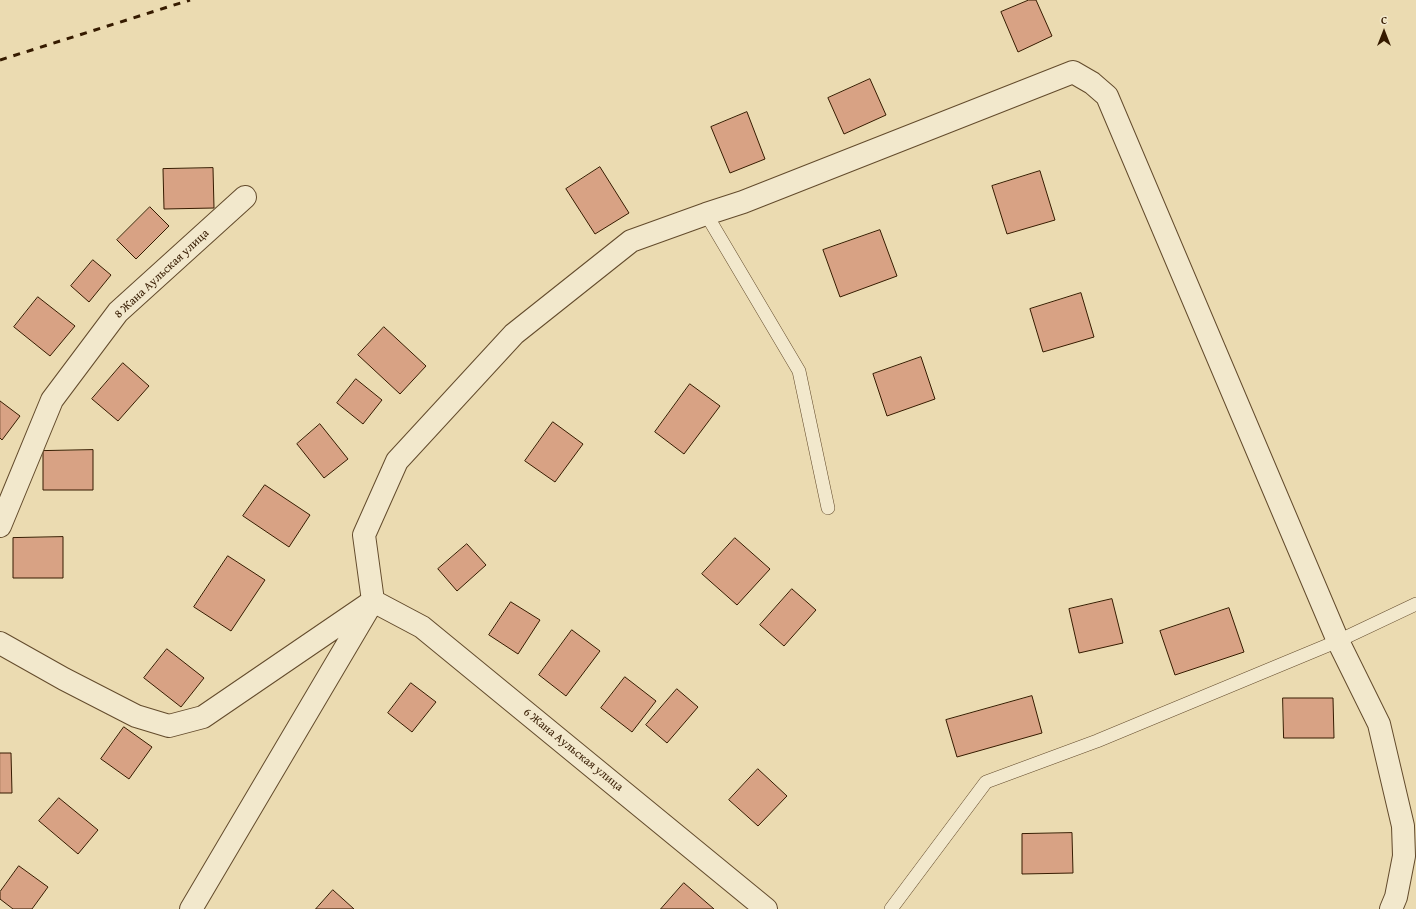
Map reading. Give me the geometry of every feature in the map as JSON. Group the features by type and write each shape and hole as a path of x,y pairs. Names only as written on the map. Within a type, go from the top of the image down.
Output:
{"street":[{"path":"191,909 373,601 364,535 397,461 514,334 630,241 743,202 1073,72 1092,83 1107,96 1338,641 1379,724 1403,826 1404,856 1397,905"},
{"name":"8 Жана Аульская улица","path":"0,526 52,400 56,394 118,312 245,197"},
{"path":"0,643 64,679 136,716 169,726 203,717 373,601"},
{"name":"6 Жана Аульская улица","path":"373,601 422,627 766,909"}],"lane":[{"path":"706,214 799,371 828,508"},
{"path":"891,909 986,782 1097,741 1338,641 1416,604"}],"building":[{"path":"1029,0 1036,0 1052,36 1018,52 1001,12"},
{"path":"870,79 886,115 844,134 828,98"},
{"path":"747,112 765,159 730,173 711,127"},
{"path":"600,167 629,213 595,234 566,189"},
{"path":"213,168 214,208 164,209 163,169"},
{"path":"1040,171 1055,220 1007,234 992,186"},
{"path":"150,207 169,226 136,259 117,240"},
{"path":"880,230 897,276 840,297 823,250"},
{"path":"93,260 111,275 89,302 71,286"},
{"path":"1081,293 1094,337 1043,352 1030,309"},
{"path":"38,297 75,326 50,356 14,327"},
{"path":"384,327 426,366 400,394 358,355"},
{"path":"921,357 935,399 887,416 873,374"},
{"path":"123,363 149,386 118,421 92,399"},
{"path":"356,379 382,400 363,424 337,403"},
{"path":"690,384 720,406 684,454 655,432"},
{"path":"0,401 20,416 2,440 0,438"},
{"path":"553,422 583,444 555,482 525,461"},
{"path":"320,424 348,459 324,478 297,444"},
{"path":"93,450 93,490 43,490 43,451"},
{"path":"265,485 310,515 289,547 243,516"},
{"path":"63,537 63,578 13,578 13,538"},
{"path":"735,538 770,569 737,605 702,574"},
{"path":"467,544 486,565 457,591 438,569"},
{"path":"228,556 265,580 231,631 194,607"},
{"path":"792,589 816,610 784,646 760,625"},
{"path":"1112,599 1123,643 1079,653 1069,609"},
{"path":"511,602 540,620 518,654 489,635"},
{"path":"1229,608 1244,652 1175,675 1160,631"},
{"path":"572,630 600,651 566,696 539,675"},
{"path":"167,649 204,678 181,707 144,678"},
{"path":"625,677 656,701 632,732 601,708"},
{"path":"411,683 436,702 412,732 388,713"},
{"path":"677,689 698,707 667,743 646,725"},
{"path":"1032,696 1042,733 957,757 946,720"},
{"path":"1283,698 1333,698 1334,738 1284,738"},
{"path":"124,727 152,747 129,779 101,759"},
{"path":"0,753 11,753 12,793 0,793"},
{"path":"758,769 787,796 758,826 729,800"},
{"path":"59,798 98,830 78,854 39,821"},
{"path":"1072,833 1073,873 1022,874 1022,834"},
{"path":"19,866 48,887 32,909 13,909 0,899 0,892"},
{"path":"684,883 714,909 661,909"},
{"path":"333,890 354,909 316,909"}],"railway":[{"path":"0,60 190,0"}]}
